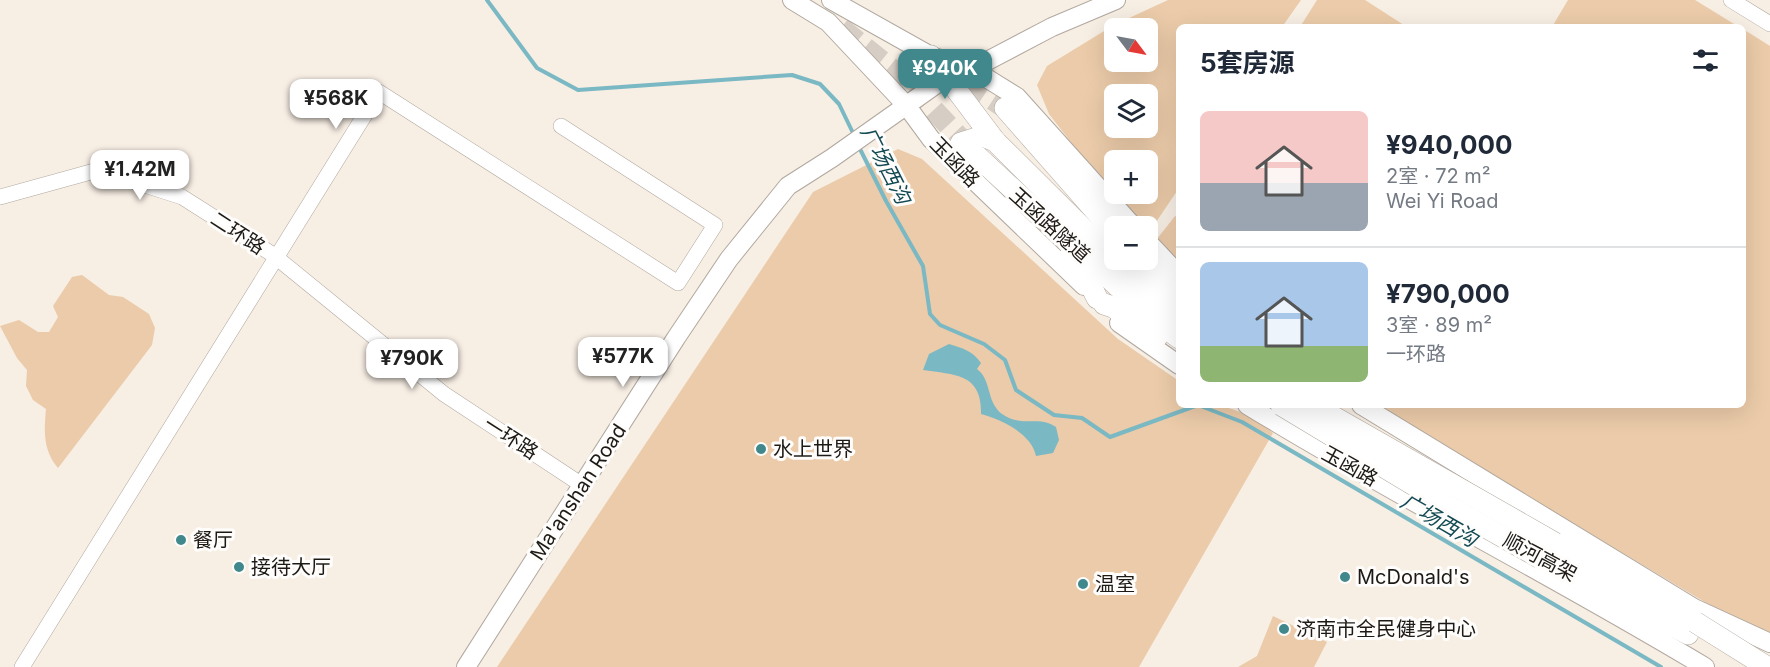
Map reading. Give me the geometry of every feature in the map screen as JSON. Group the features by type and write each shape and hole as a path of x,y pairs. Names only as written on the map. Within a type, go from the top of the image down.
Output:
{"highway":[{"path":"931,56 995,141 1140,285 1176,315"},
{"name":"玉函路隧道","path":"1005,108 1104,221"},
{"path":"1026,132 1047,147 1110,216"},
{"path":"955,162 961,143 983,136 995,141"},
{"name":"玉函路隧道","path":"977,156 1003,183 1152,318 1176,336"},
{"path":"1003,183 1086,276 1101,301 1176,350"},
{"path":"1158,263 1176,280"},
{"path":"1149,270 1176,296"},
{"name":"顺河高架","path":"1286,408 1452,508 1540,558 1688,634 1740,667"},
{"name":"顺河高架","path":"1318,408 1695,622 1767,667"}],"main road":[{"name":"玉函路","path":"792,0 828,22 906,105 931,139 1101,301 1117,321 1176,363"},
{"path":"831,0 931,56 972,69 1017,97 1125,216"},
{"path":"972,69 1052,27 1116,0"},
{"name":"Ma'anshan Road","path":"466,667 729,259 788,186 832,158 948,76 972,69"},
{"path":"1158,253 1176,272"},
{"name":"玉函路","path":"1252,408 1378,482 1606,607 1705,667"},
{"path":"1366,408 1694,608 1770,643"},
{"path":"1378,482 1405,431"}],"street":[{"path":"1731,0 1770,24"},
{"path":"22,667 274,256 379,92 678,283 715,225 561,126"},
{"name":"二环路","path":"0,197 98,170 182,197 274,256"},
{"name":"一环路","path":"274,256 444,394 582,485"}],"shaded area":[{"path":"1168,0 1301,0 1284,24 1176,24 1176,192 1158,219 1158,216 1128,216 1119,204 1158,204 1158,150 1104,150 1104,185 1049,114 1037,85 1047,66 1104,31 1104,72 1158,72 1158,18 1129,18"},
{"path":"1317,0 1365,0 1402,24 1302,24"},
{"path":"1568,0 1695,0 1734,24 1554,24"},
{"path":"1746,31 1770,46 1770,641 1380,408 1746,408"},
{"path":"898,149 922,159 1118,339 1176,379 1176,408 1229,408 1248,416 1273,433 1139,667 497,667 813,192"},
{"path":"1175,216 1176,216 1176,262 1158,248 1158,238"},
{"path":"82,275 109,295 123,297 149,314 155,328 152,345 58,468 47,447 46,409 33,400 26,386 27,370 17,358 0,326 19,320 38,332 49,332 58,317 53,306 72,277"},
{"name":"济南市全民健身中心","path":"1273,616 1327,642 1314,667 1238,667 1257,656"}],"water":[{"path":"949,344 971,353 978,359 981,363 977,369 985,379 993,403 1002,414 1016,420 1043,422 1056,427 1059,440 1053,453 1036,456 1029,441 1022,434 1006,424 981,414 980,401 972,383 956,375 923,370 929,354"}],"waterway":[{"name":"广场西沟","path":"487,0 537,68 578,90 792,75 820,84 839,104 854,135"},
{"name":"广场西沟","path":"858,145 886,201 923,266 930,314 940,325 984,344 1005,360 1016,390 1054,415 1082,418 1110,437 1190,408"},
{"name":"广场西沟","path":"1206,408 1242,422 1661,667"}],"tunnel":[{"path":"841,28 908,82 975,154"},
{"path":"941,66 1005,108"}],"place":[{"name":"水上世界","path":"761,449"},
{"name":"餐厅","path":"181,540"},
{"name":"接待大厅","path":"239,567"},
{"name":"McDonald's","path":"1345,577"},
{"name":"温室","path":"1083,584"},
{"name":"济南市全民健身中心","path":"1284,629"}]}
